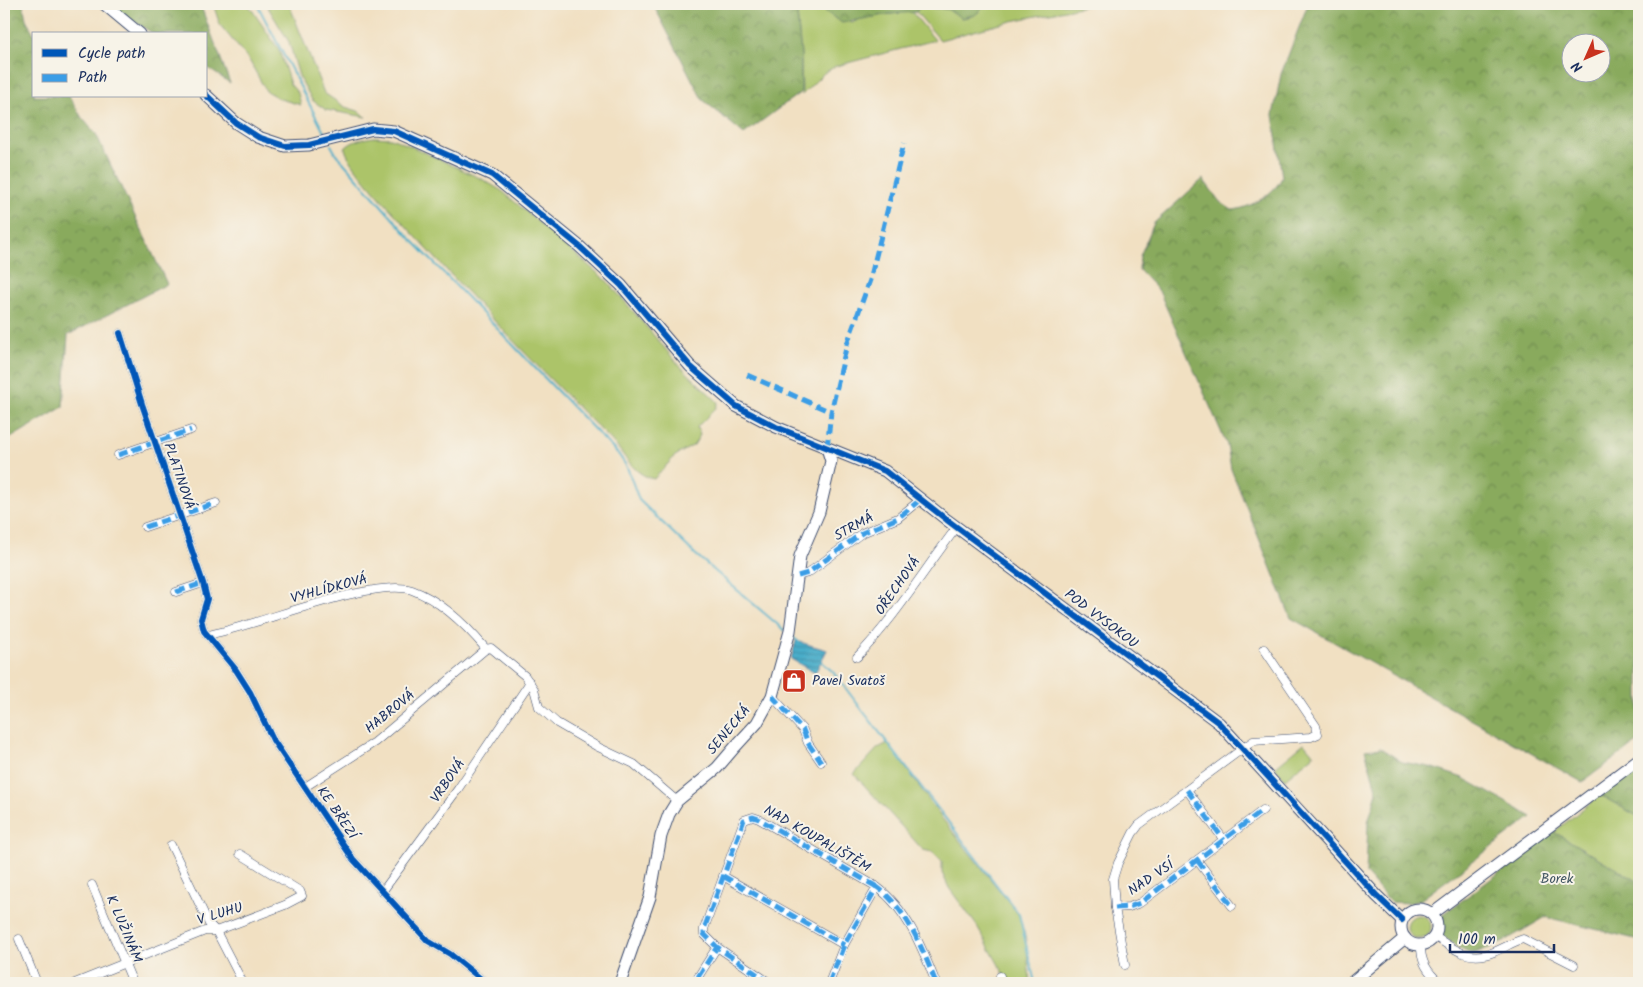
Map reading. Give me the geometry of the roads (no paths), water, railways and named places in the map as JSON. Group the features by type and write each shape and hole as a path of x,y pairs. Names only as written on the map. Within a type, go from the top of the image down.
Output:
{"street":[{"path":"104,4 138,32"},
{"name":"POD VYSOKOU","path":"208,97 236,123 258,137 285,146 309,145 373,129 394,131 446,153 492,176 579,246 621,285 690,366 736,406 776,427 885,470 957,528 1219,723 1377,896 1402,920"},
{"name":"PLATINOVÁ","path":"120,333 203,583 207,599 202,627"},
{"path":"118,455 191,430"},
{"name":"SENECKÁ","path":"620,983 650,897 661,836 668,814 678,801 716,768 735,748 757,722 772,696 790,631 800,556 819,512 831,461 827,448"},
{"name":"STRMÁ","path":"798,576 808,573 862,533 898,518 921,499"},
{"path":"145,527 216,503"},
{"name":"OŘECHOVÁ","path":"858,657 881,632 918,578 957,528"},
{"path":"176,592 203,583"},
{"name":"VYHLÍDKOVÁ","path":"207,635 364,591 410,590 432,600 467,626 486,649 491,648 530,682 539,707 557,723 598,747 634,764 678,801"},
{"name":"KE BŘEZÍ","path":"202,627 236,670 250,692 273,740 360,870 428,941 450,954 486,983"},
{"name":"HABROVÁ","path":"305,787 375,742 486,649"},
{"name":"NAD VSÍ","path":"1125,965 1115,908 1114,879 1118,863 1133,832 1139,825 1253,741 1315,737 1319,732 1264,649"},
{"name":"VRBOVÁ","path":"382,892 458,789 530,682"},
{"path":"772,696 803,730 808,743 821,762"},
{"path":"1432,914 1639,759"},
{"path":"1187,790 1224,840"},
{"name":"NAD VSÍ","path":"1115,908 1129,907 1140,903 1263,810"},
{"name":"NAD KOUPALIŠTĚM","path":"770,983 706,939 704,929 744,820 753,817 885,893 901,913 922,949 936,983"},
{"path":"171,845 209,924 216,931 243,983"},
{"name":"V LUHU","path":"75,983 205,931 216,931 302,896 300,891 240,854"},
{"path":"1197,860 1232,906"},
{"path":"723,876 844,945"},
{"name":"K LUŽINÁM","path":"92,885 133,983"},
{"name":"NAD KOUPALIŠTĚM","path":"828,983 844,945 876,887"},
{"path":"1418,909 1432,914 1437,925 1434,936 1429,942 1421,944 1411,942 1405,938 1402,931 1402,920 1407,913 1418,909"},
{"path":"1434,936 1458,952 1479,957 1523,939 1574,965"},
{"path":"1351,983 1405,938"},
{"path":"19,939 37,983"},
{"path":"1421,944 1422,959 1425,966 1440,983"},
{"path":"698,977 717,947"}],"water":[{"path":"796,641 827,650 815,673 791,659"}],"waterway":[{"path":"257,4 326,136"},
{"path":"331,145 336,154 410,238 619,455 627,467 639,500 695,554 784,630"},
{"path":"794,638 800,643"},
{"path":"821,661 833,672 1019,914 1035,983"}],"place":[{"name":"Pavel Svatoš","path":"794,681"}],"park label":[{"name":"Borek","path":"1557,879"}]}
